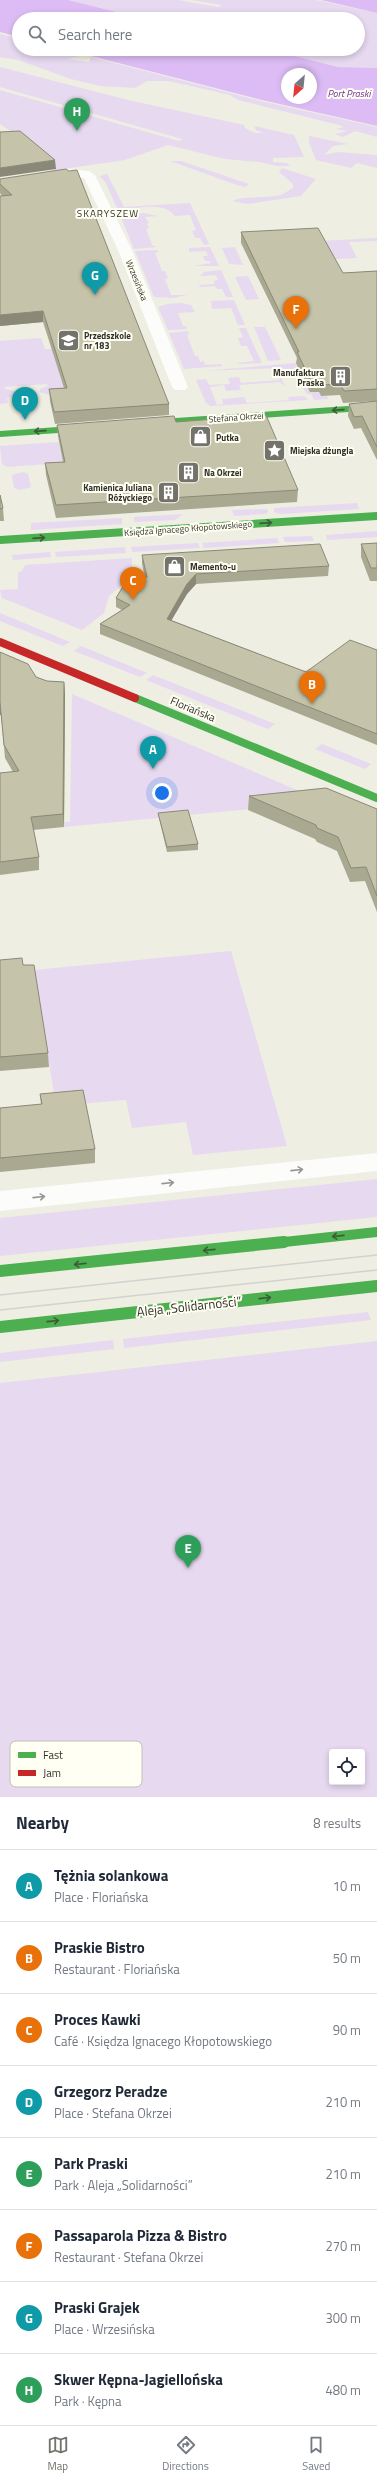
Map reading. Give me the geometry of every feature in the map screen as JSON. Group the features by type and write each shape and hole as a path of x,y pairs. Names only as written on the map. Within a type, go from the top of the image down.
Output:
{"street":[{"name":"Wrzesińska","path":"0,183 68,173 89,175 125,250 180,387"},
{"name":"Stefana Okrzei","path":"138,424 377,407"},
{"path":"0,434 96,427"},
{"name":"Księdza Ignacego Kłopotowskiego","path":"0,540 377,516"},
{"name":"Floriańska","path":"0,642 377,798"},
{"path":"0,1201 377,1162"},
{"path":"0,1271 377,1232"},
{"name":"Aleja „Solidarności”","path":"0,1327 377,1286"}],"shaded area":[{"path":"68,0 178,0 218,7 222,5 191,0 316,0 377,13 377,68 338,67 295,56 365,56 365,12 117,12"},
{"path":"0,34 12,37 12,56 79,56 67,59 89,62 91,57 265,102 377,127 377,137 355,131 343,137 335,134 348,131 336,129 344,127 339,125 238,100 230,95 169,81 147,81 135,88 100,86 71,79 18,60 0,57"},
{"path":"0,67 128,100 244,125 245,128 255,133 264,133 256,130 254,126 294,135 304,157 273,158 273,162 287,163 290,166 278,166 259,162 225,159 168,145 125,160 49,171 32,145 0,124 0,90 179,141 182,139 0,87"},
{"path":"309,136 348,144 333,146 324,155 338,152 377,155 377,168 357,163 351,168 316,160 309,143"},
{"path":"170,161 181,161 249,184 245,187 237,185"},
{"path":"282,168 316,179 301,196 247,204 233,201 241,198 281,195 293,188 293,184 279,172"},
{"path":"107,174 124,207 190,203 209,244 204,245 200,238 195,238 192,231 196,230 190,215 175,216 170,211 156,207 117,208 106,183 100,176"},
{"path":"143,213 158,216 145,217 149,223 147,224 149,228 146,229 152,245 156,247 134,249 121,217"},
{"path":"377,238 377,241 349,242 357,258 300,261 319,241"},
{"path":"210,247 219,266 194,266 211,263 209,261 205,261 203,256 208,256 206,251 189,252 189,248"},
{"path":"235,247 243,265 229,264 222,248"},
{"path":"158,250 158,252 155,253 162,271 165,271 168,278 165,279 171,295 187,295 174,298 154,297 135,251"},
{"path":"221,270 233,297 226,297 222,289 217,289 215,286 200,287 199,285 215,284 213,281 218,280 216,275 200,276 204,272"},
{"path":"248,276 259,299 246,300 235,277"},
{"path":"234,300 245,325 238,325 231,308 212,309 211,301"},
{"path":"181,303 191,305 195,312 178,313 183,326 186,326 187,329 168,330 158,307 167,304"},
{"path":"254,327 265,327 281,360 268,361"},
{"path":"239,328 246,328 262,363 237,363 254,361 247,346 241,346 238,338 243,337"},
{"path":"188,331 189,334 187,335 195,356 198,356 200,362 204,361 205,365 222,364 222,366 184,369 169,333"},
{"path":"41,338 45,349 53,349 62,383 82,381 50,395 39,392 40,389 48,386 47,384 4,387 5,389 15,391 16,395 7,398 8,403 0,404 0,341"},
{"path":"296,363 300,371 280,368 202,371"},
{"path":"277,374 280,375 285,387 280,382 239,385 241,390 226,391 224,385 210,387 217,405 223,404 222,399 244,397 247,403 289,400 288,397 304,396 308,400 211,406 206,403 196,380 206,379 209,385 230,384 228,378 239,377 241,383 280,380"},
{"path":"299,380 309,383 321,396 327,396 328,399 314,400 312,395 306,393"},
{"path":"59,442 65,472 48,464 8,467 2,464 0,446"},
{"path":"23,472 28,474 31,487 20,490 14,488 12,475"},
{"path":"357,503 359,509 281,514 274,512 274,508"},
{"path":"267,509 268,512 265,514 234,516 232,510"},
{"path":"183,514 175,520 134,522 134,517"},
{"path":"122,518 122,524 31,530 31,523"},
{"path":"377,531 377,537 327,540 326,535"},
{"path":"312,536 314,541 285,542 283,537"},
{"path":"277,538 279,543 204,548 202,543"},
{"path":"198,543 200,548 132,552 131,547"},
{"path":"125,547 126,553 56,557 55,552"},
{"path":"50,552 51,557 13,560 12,555"},
{"path":"132,558 132,576 109,596 104,613 82,630 2,598 0,590 18,589 18,572 22,571 25,565"},
{"path":"0,613 70,642 63,646 0,621"},
{"path":"81,646 147,673 140,677 74,651"},
{"path":"153,675 275,724 268,729 146,680"},
{"path":"72,694 325,802 64,827 64,822 70,822"},
{"path":"322,744 371,764 365,769 315,749"},
{"path":"231,951 287,1146 193,1155 186,1122 132,1128 126,1100 56,1106 34,970"},
{"path":"377,1179 377,1217 0,1256 0,1218"},
{"path":"368,1312 371,1320 124,1348 123,1339"},
{"path":"113,1340 114,1349 0,1362 0,1353"},
{"path":"377,1341 377,1797 0,1797 0,1383"}],"water":[{"path":"0,0 68,0 117,12 12,12 12,35 0,32"},
{"path":"321,0 377,0 377,13"},
{"name":"Port Praski","path":"91,56 295,56 338,67 377,68 377,126 262,100"}],"building":[{"path":"20,131 55,160 0,168 0,132"},
{"path":"66,169 69,171 77,170 169,404 54,412 49,389 67,388 43,311 0,315 0,196 12,195 0,184 0,179"},
{"path":"318,228 343,273 377,271 377,389 344,391 340,384 322,385 319,380 311,381 297,352 299,352 241,232"},
{"path":"377,401 377,447 362,416 354,417 349,404"},
{"path":"266,415 298,490 56,505 45,463 65,462 57,425 174,416 176,422"},
{"path":"0,495 3,508 0,509"},
{"path":"377,543 377,568 371,568 361,544"},
{"path":"320,544 329,566 196,574 187,584 167,619 306,672 350,640 377,650 377,734 100,624 130,605 116,598 127,580 147,577 142,555"},
{"path":"0,652 28,664 36,677 47,681 64,682 63,814 31,817 39,857 0,862 0,773 19,771 4,745 0,702"},
{"path":"326,788 377,809 377,896 366,867 351,868 338,837 317,828 316,825 249,796"},
{"path":"188,810 198,844 167,847 158,813"},
{"path":"22,958 23,965 34,965 48,1053 0,1057 0,960"},
{"path":"83,1090 95,1149 0,1158 0,1108 42,1104 40,1094"}],"tram line":[{"path":"0,1295 377,1255"},
{"path":"0,1310 377,1270"}],"traffic: fast":[{"path":"147,423 377,407"},
{"path":"0,434 87,428"},
{"path":"0,540 377,516"},
{"path":"135,698 377,798"},
{"path":"0,1271 377,1232"},
{"path":"0,1327 377,1286"}],"traffic: jam":[{"path":"0,642 135,698"}],"place":[{"name":"Skwer Kępna-Jagiellońska","path":"77,131"},
{"name":"Praski Grajek","path":"95,295"},
{"name":"Passaparola Pizza & Bistro","path":"296,329"},
{"name":"Przedszkole nr 183","path":"69,340"},
{"name":"Manufaktura Praska","path":"340,377"},
{"name":"Grzegorz Peradze","path":"25,420"},
{"name":"Putka","path":"200,437"},
{"name":"Miejska dżungla","path":"275,450"},
{"name":"Na Okrzei","path":"188,472"},
{"name":"Kamienica Juliana Różyckiego","path":"168,492"},
{"name":"Memento-u","path":"174,566"},
{"name":"Proces Kawki","path":"133,600"},
{"name":"Praskie Bistro","path":"312,704"},
{"name":"Tężnia solankowa","path":"153,769"},
{"name":"Park Praski","path":"188,1568"}],"district":[{"name":"SKARYSZEW","path":"108,213"}]}
